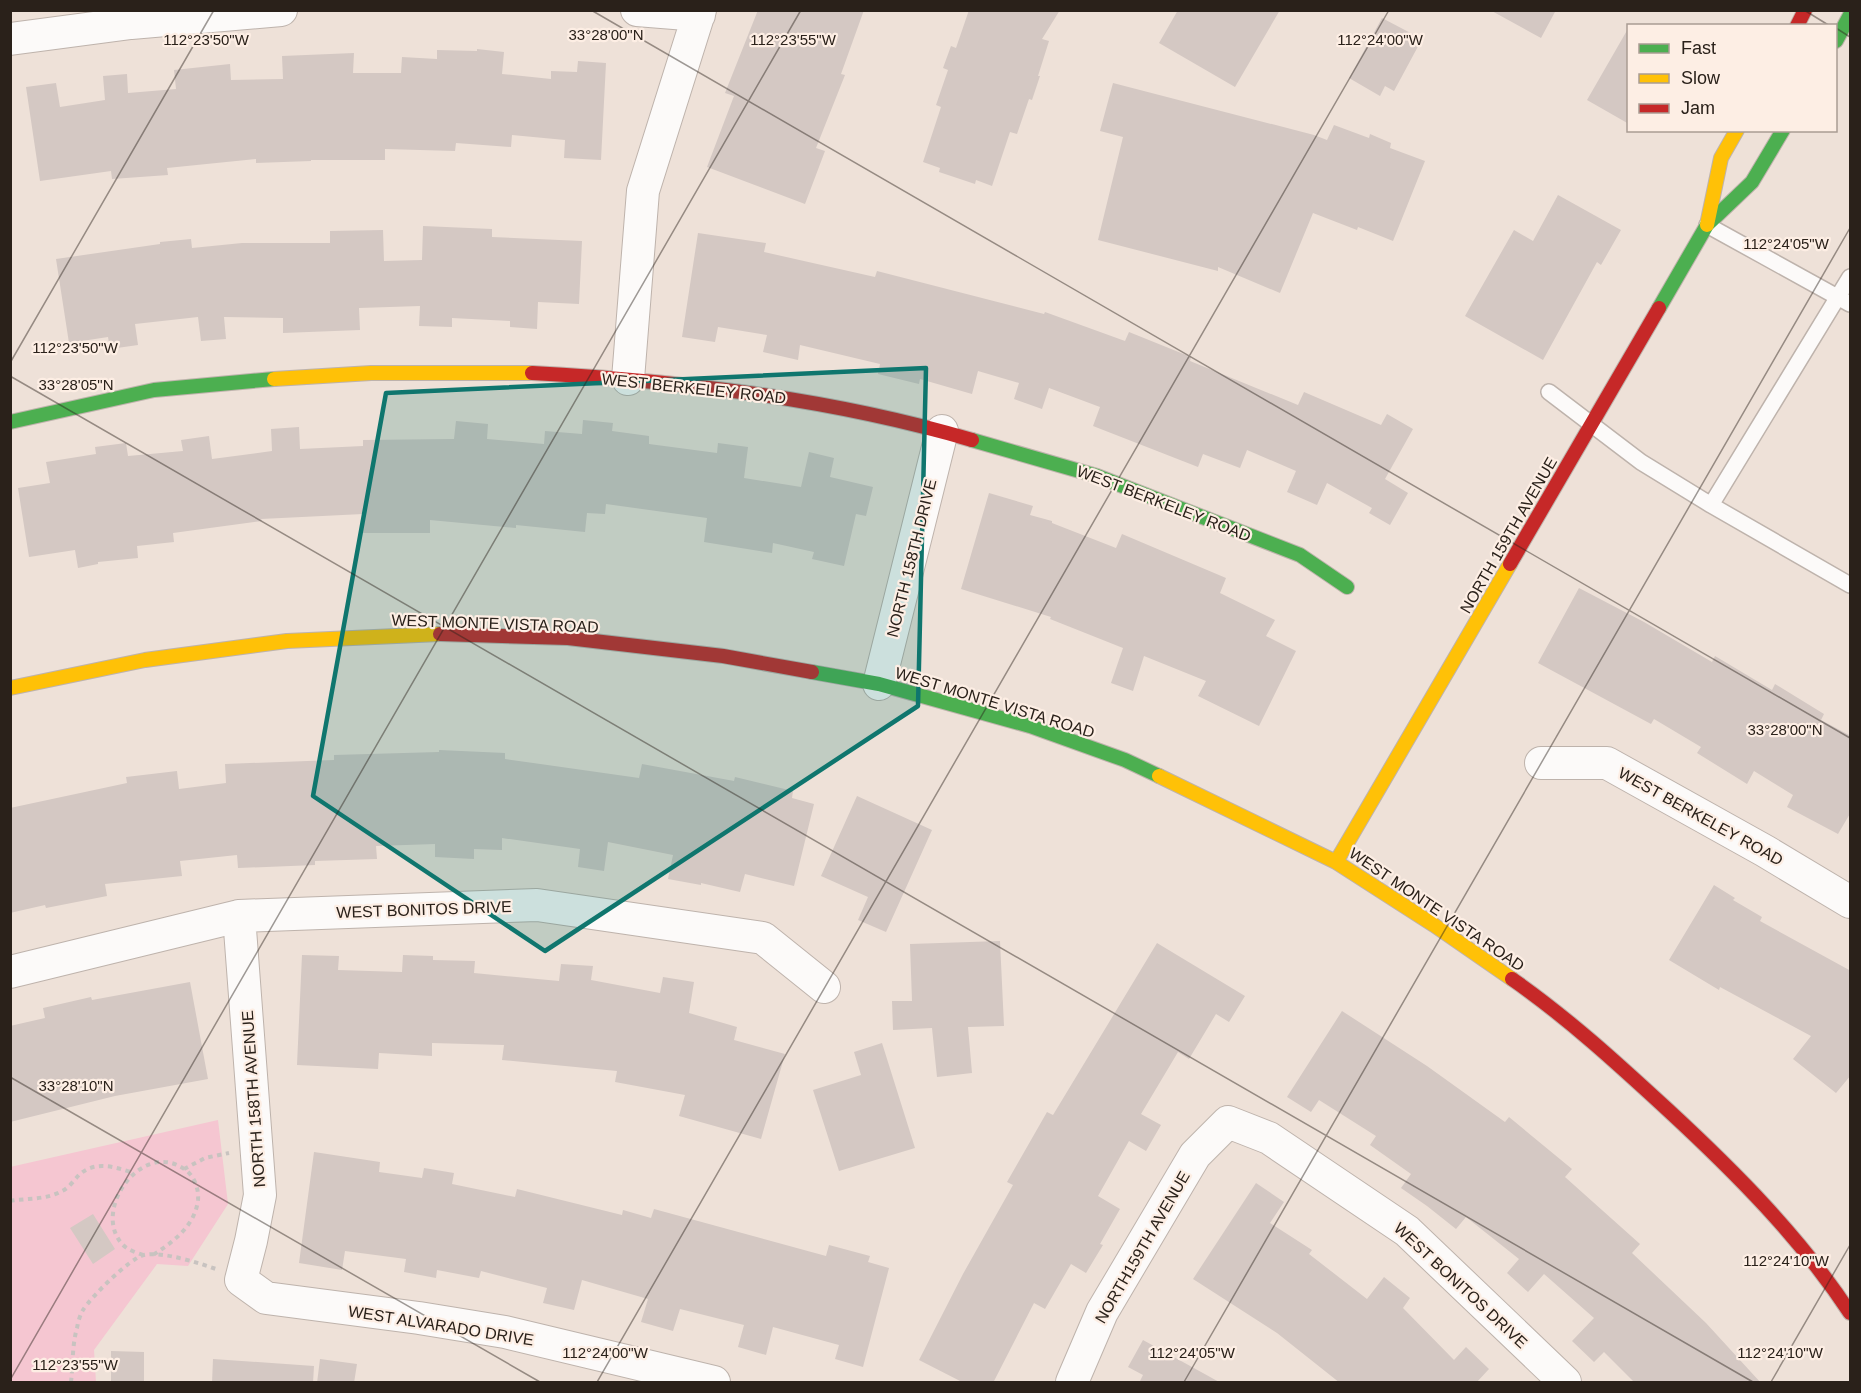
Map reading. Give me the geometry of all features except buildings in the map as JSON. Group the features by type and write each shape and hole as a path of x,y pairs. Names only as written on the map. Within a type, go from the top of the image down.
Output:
{"street":[{"path":"10,39 131,23 281,10"},
{"path":"628,379 644,191 699,13 637,10"},
{"path":"1798,24 1805,10"},
{"path":"1837,39 1851,15"},
{"name":"NORTH 159TH AVENUE","path":"1707,225 1721,158 1736,132"},
{"name":"NORTH 159TH AVENUE","path":"1336,862 1707,225 1752,182 1782,132"},
{"name":"WEST BERKELEY ROAD","path":"10,422 154,390 269,379 382,373 533,373 628,379 791,398 942,431 1097,476 1300,555 1347,587"},
{"name":"NORTH 158TH DRIVE","path":"879,684 942,431"},
{"name":"WEST MONTE VISTA ROAD","path":"10,688 145,660 275,642 422,633 579,639 723,656 879,684 1030,726 1125,760 1336,862 1434,925 1534,994 1604,1050 1726,1165 1782,1225 1851,1313"},
{"name":"WEST BERKELEY ROAD","path":"1541,763 1607,763 1851,902"},
{"name":"WEST BONITOS DRIVE","path":"10,972 239,916 537,905 763,938 824,987"},
{"name":"NORTH 158TH AVENUE","path":"239,916 260,1195 242,1280"},
{"name":"WEST BONITOS DRIVE","path":"1228,1122 1269,1138 1407,1231 1565,1383"},
{"name":"NORTH159TH AVENUE","path":"1072,1383 1102,1312 1195,1155 1228,1122"},
{"name":"WEST ALVARADO DRIVE","path":"242,1280 266,1298 505,1332 714,1383"}],"lane":[{"path":"1707,225 1845,301"},
{"path":"1712,505 1845,301 1851,277"},
{"path":"1549,393 1641,462 1851,585"}],"path":[{"path":"184,1169 205,1158 256,1148"},
{"path":"153,1255 181,1234 195,1211 198,1199 192,1175 168,1163 156,1162 146,1165 134,1173 124,1185 113,1208 117,1235 123,1245 143,1255 195,1261 242,1280"},
{"path":"10,1202 39,1198 63,1191 92,1167 106,1166 134,1173"},
{"path":"70,1383 76,1330 83,1311 95,1294 132,1261 143,1255"}],"highlighted area":[{"path":"926,368 918,706 545,951 313,796 386,393"}],"shaded area":[{"path":"218,1120 228,1204 188,1266 157,1264 94,1350 96,1382 11,1382 10,1167"}],"traffic: fast":[{"path":"1837,39 1850,15"},
{"path":"1659,308 1707,225 1752,182 1782,132"},
{"path":"10,422 154,390 274,379"},
{"path":"972,440 1097,476 1300,555 1347,587"},
{"path":"812,672 879,684 1030,726 1125,760 1159,776"}],"traffic: slow":[{"path":"1707,225 1721,158 1736,132"},
{"path":"274,379 371,373 532,373"},
{"path":"1336,862 1510,564"},
{"path":"10,688 145,660 287,641 440,634"},
{"path":"1159,776 1336,862 1512,979"}],"traffic: jam":[{"path":"1798,24 1805,10"},
{"path":"1510,564 1659,308"},
{"path":"532,373 643,381 809,402 918,425 972,440"},
{"path":"440,634 568,638 723,656 812,672"},
{"path":"1512,979 1592,1042 1718,1157 1788,1232 1831,1285 1850,1313"}]}
